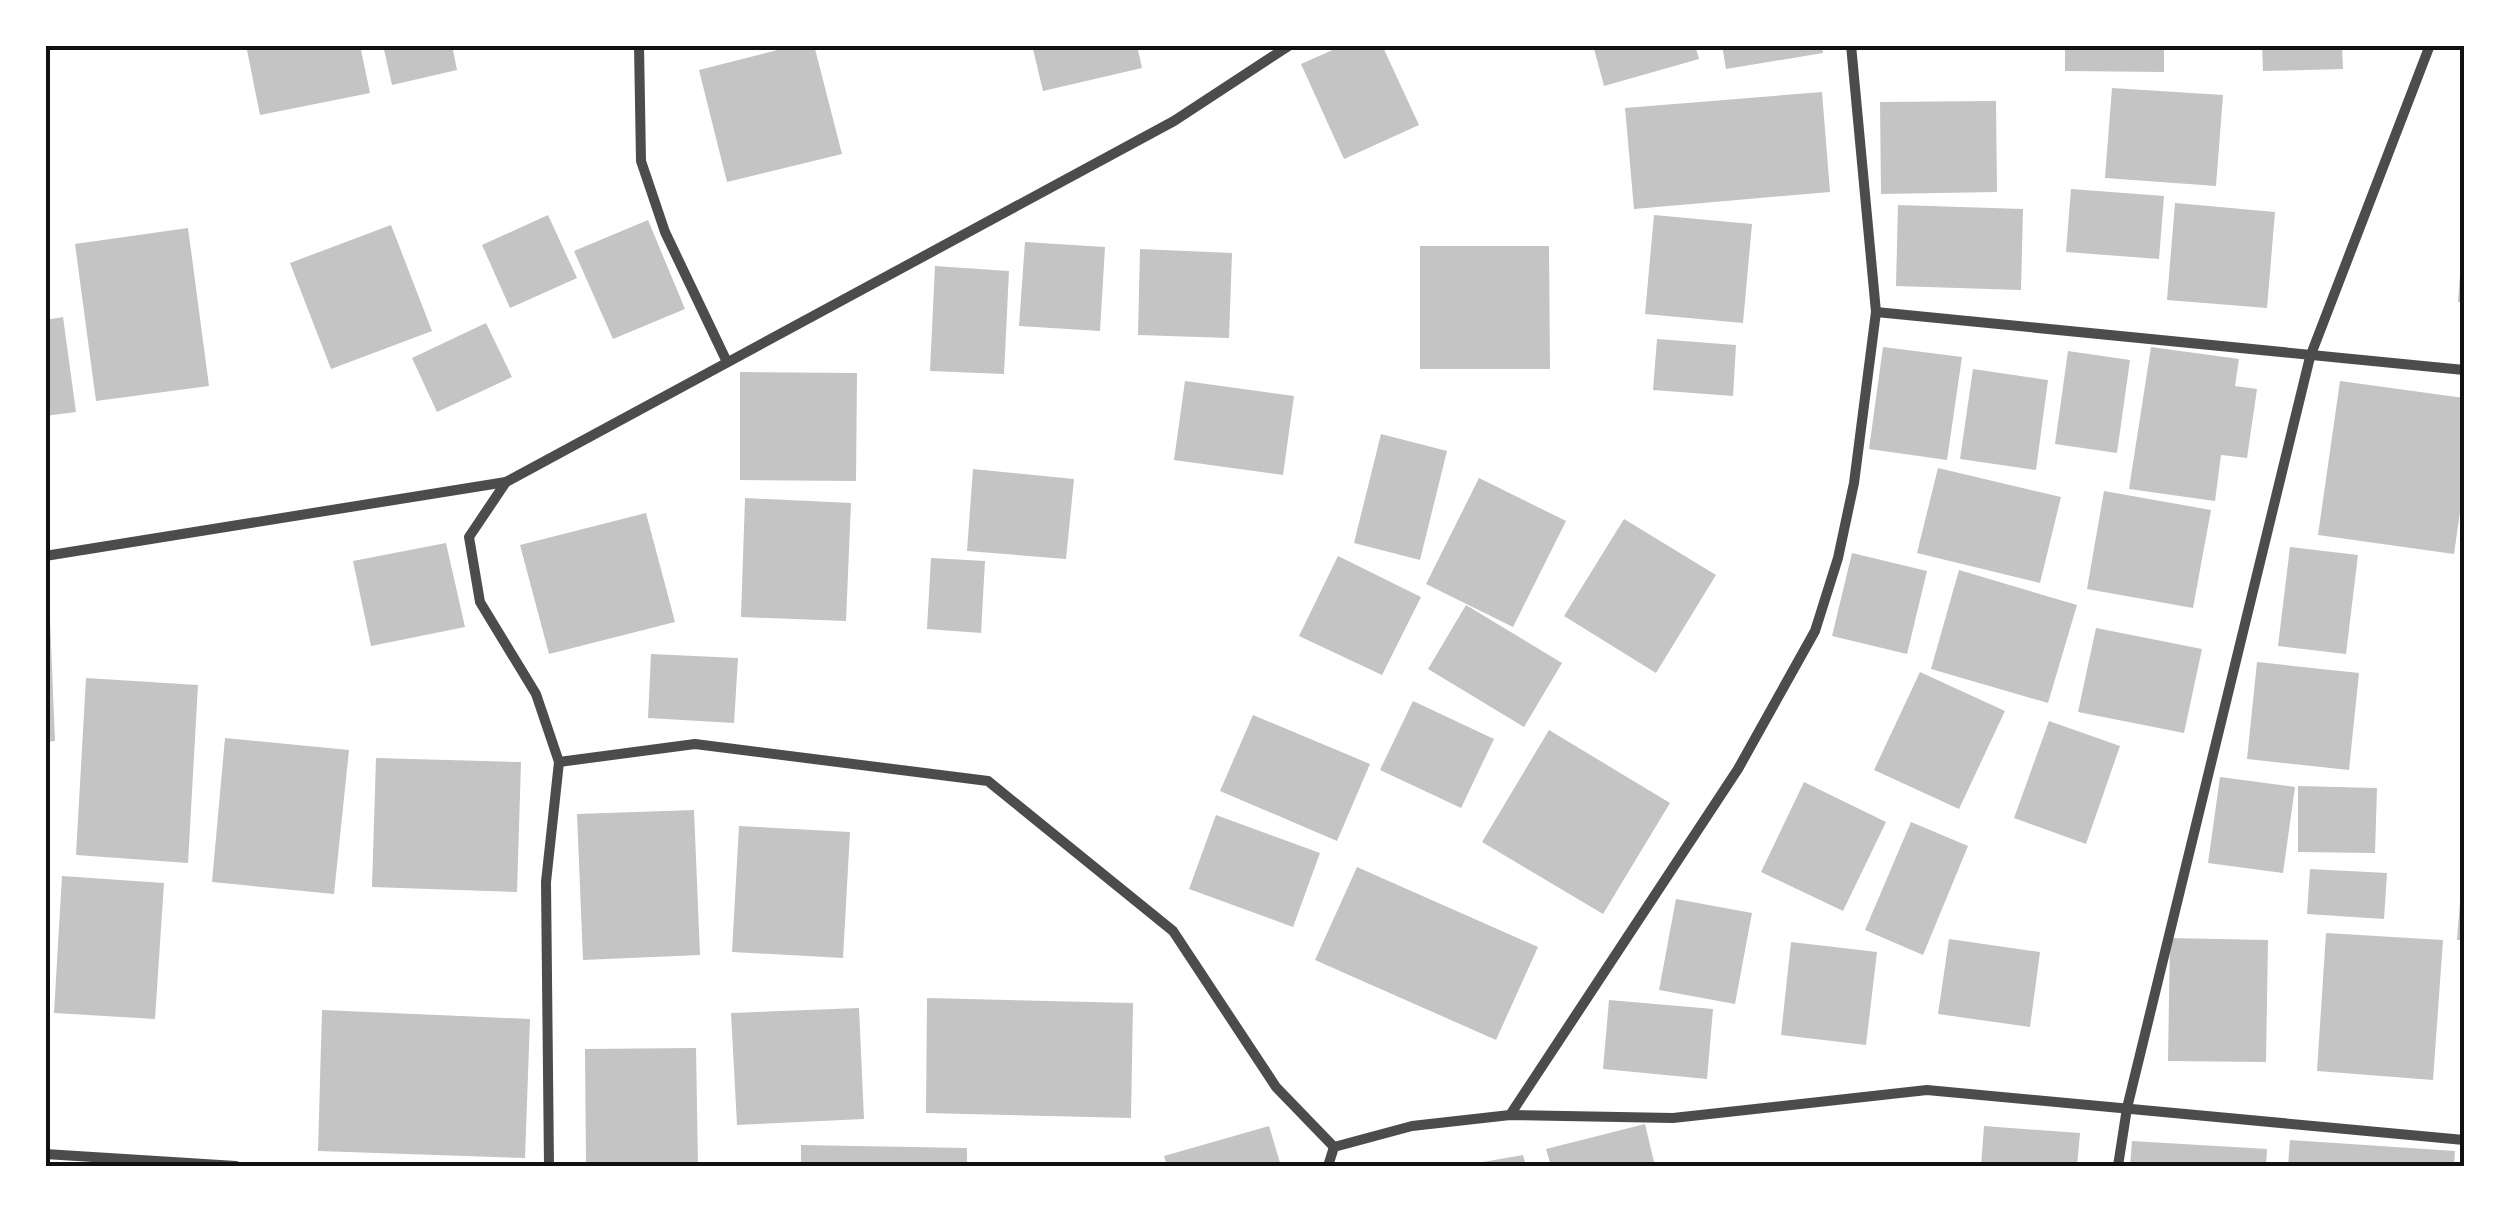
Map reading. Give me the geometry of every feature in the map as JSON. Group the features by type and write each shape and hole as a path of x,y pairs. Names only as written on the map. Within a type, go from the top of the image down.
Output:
{"street":[{"path":"639,45 641,161 664,232 728,362"},
{"path":"45,556 506,482 1174,121 1290,45"},
{"path":"1510,1115 1738,769 1814,631 1838,558 1854,483 1876,312 1852,45"},
{"path":"2118,1166 2127,1108 2310,356 2430,45"},
{"path":"1876,312 2464,370"},
{"path":"506,482 469,537 480,602 536,694 559,762 546,882 549,1166"},
{"path":"559,762 695,744 988,780 1173,931 1276,1087 1334,1147"},
{"path":"1334,1147 1412,1126 1510,1115 1673,1118 1927,1090 2464,1140"},
{"path":"1328,1166 1334,1147"},
{"path":"45,1154 236,1166"}],"building":[{"path":"246,45 360,45 370,93 260,115"},
{"path":"383,45 452,45 457,70 392,85"},
{"path":"797,45 814,45 842,154 727,182 699,70"},
{"path":"1032,45 1137,45 1142,68 1043,91"},
{"path":"1344,45 1382,45 1419,125 1344,159 1301,64"},
{"path":"1593,45 1695,45 1699,59 1604,86"},
{"path":"1722,45 1822,45 1823,53 1726,69"},
{"path":"2065,45 2164,45 2164,72 2065,71"},
{"path":"2262,45 2342,45 2343,69 2263,71"},
{"path":"2112,88 2223,95 2216,186 2105,178"},
{"path":"1822,92 1830,192 1634,209 1625,108"},
{"path":"1996,101 1997,192 1881,194 1880,102"},
{"path":"2071,189 2164,196 2159,259 2066,252"},
{"path":"2175,203 2275,212 2267,308 2167,300"},
{"path":"1898,205 2023,209 2021,290 1896,286"},
{"path":"548,215 577,278 510,308 482,245"},
{"path":"1654,215 1752,224 1743,323 1645,314"},
{"path":"648,220 685,309 613,339 574,251"},
{"path":"391,225 432,331 331,369 290,263"},
{"path":"188,228 209,386 96,401 75,244"},
{"path":"1025,242 1105,247 1100,331 1019,326"},
{"path":"1420,246 1549,246 1550,369 1420,369"},
{"path":"1140,249 1232,253 1229,338 1138,335"},
{"path":"2461,261 2464,302 2458,302"},
{"path":"935,266 1009,271 1004,374 930,371"},
{"path":"63,317 76,412 45,416 45,320"},
{"path":"486,323 512,377 437,412 412,358"},
{"path":"1657,339 1736,345 1733,396 1653,390"},
{"path":"1883,347 1962,357 1947,460 1869,449"},
{"path":"2151,347 2239,359 2235,386 2257,389 2247,458 2221,455 2215,501 2129,489"},
{"path":"2068,351 2130,360 2117,453 2055,444"},
{"path":"1973,369 2048,380 2036,470 1960,459"},
{"path":"740,372 857,373 856,481 740,480"},
{"path":"1185,381 1294,396 1283,475 1174,460"},
{"path":"2340,381 2464,398 2464,484 2454,554 2318,535"},
{"path":"1381,434 1447,451 1420,560 1354,543"},
{"path":"1938,468 2061,497 2040,583 1917,553"},
{"path":"973,469 1074,479 1066,559 967,551"},
{"path":"1479,478 1566,521 1513,627 1426,584"},
{"path":"2104,491 2211,510 2193,608 2087,589"},
{"path":"745,498 851,503 846,621 741,617"},
{"path":"646,513 675,622 549,654 520,545"},
{"path":"1624,519 1716,575 1656,673 1564,616"},
{"path":"446,543 465,627 371,646 353,561"},
{"path":"2290,547 2358,555 2346,654 2278,646"},
{"path":"1852,553 1927,571 1907,654 1832,636"},
{"path":"1338,556 1421,597 1382,675 1299,636"},
{"path":"931,558 985,561 981,633 927,629"},
{"path":"1959,570 2077,605 2048,703 1931,669"},
{"path":"45,595 49,595 55,741 45,742"},
{"path":"1466,605 1562,663 1524,727 1428,669"},
{"path":"2096,628 2202,649 2184,733 2078,712"},
{"path":"651,654 738,658 734,723 648,718"},
{"path":"2257,662 2359,673 2349,770 2247,759"},
{"path":"1920,672 2005,711 1959,809 1874,770"},
{"path":"86,678 198,685 188,863 76,855"},
{"path":"1413,701 1494,739 1461,808 1380,770"},
{"path":"1253,715 1370,764 1337,841 1220,791"},
{"path":"2049,721 2120,746 2086,844 2014,818"},
{"path":"1549,730 1670,803 1603,914 1482,842"},
{"path":"225,738 349,750 334,894 212,882"},
{"path":"376,758 521,762 517,892 372,887"},
{"path":"2220,777 2295,787 2283,873 2208,863"},
{"path":"1804,782 1886,822 1843,911 1761,872"},
{"path":"2298,786 2377,788 2375,853 2298,852"},
{"path":"694,810 700,955 583,960 577,814"},
{"path":"1216,815 1320,853 1293,927 1189,889"},
{"path":"1911,822 1968,846 1923,955 1865,930"},
{"path":"739,826 850,832 843,958 732,952"},
{"path":"1357,867 1538,947 1496,1040 1315,960"},
{"path":"2310,869 2387,873 2384,919 2307,914"},
{"path":"62,876 164,883 155,1019 54,1013"},
{"path":"2461,889 2464,940 2457,940"},
{"path":"1676,899 1752,913 1735,1004 1659,990"},
{"path":"2326,933 2443,940 2433,1080 2317,1071"},
{"path":"2170,938 2268,940 2266,1062 2168,1061"},
{"path":"1949,939 2040,952 2030,1027 1938,1014"},
{"path":"1791,942 1877,952 1866,1045 1781,1035"},
{"path":"927,998 1133,1003 1131,1118 926,1113"},
{"path":"1609,1000 1713,1009 1707,1079 1603,1069"},
{"path":"859,1008 864,1119 737,1125 731,1013"},
{"path":"322,1010 530,1019 525,1158 318,1151"},
{"path":"696,1048 698,1166 586,1166 585,1049"},
{"path":"1645,1124 1655,1166 1551,1166 1546,1149"},
{"path":"1269,1126 1281,1166 1167,1166 1164,1156"},
{"path":"1984,1126 2080,1133 2077,1166 1981,1166"},
{"path":"2290,1140 2455,1151 2454,1166 2288,1166"},
{"path":"2132,1141 2267,1149 2266,1166 2130,1166"},
{"path":"801,1145 967,1148 967,1166 801,1166"},
{"path":"1523,1155 1526,1166 1471,1166 1471,1164"}]}
